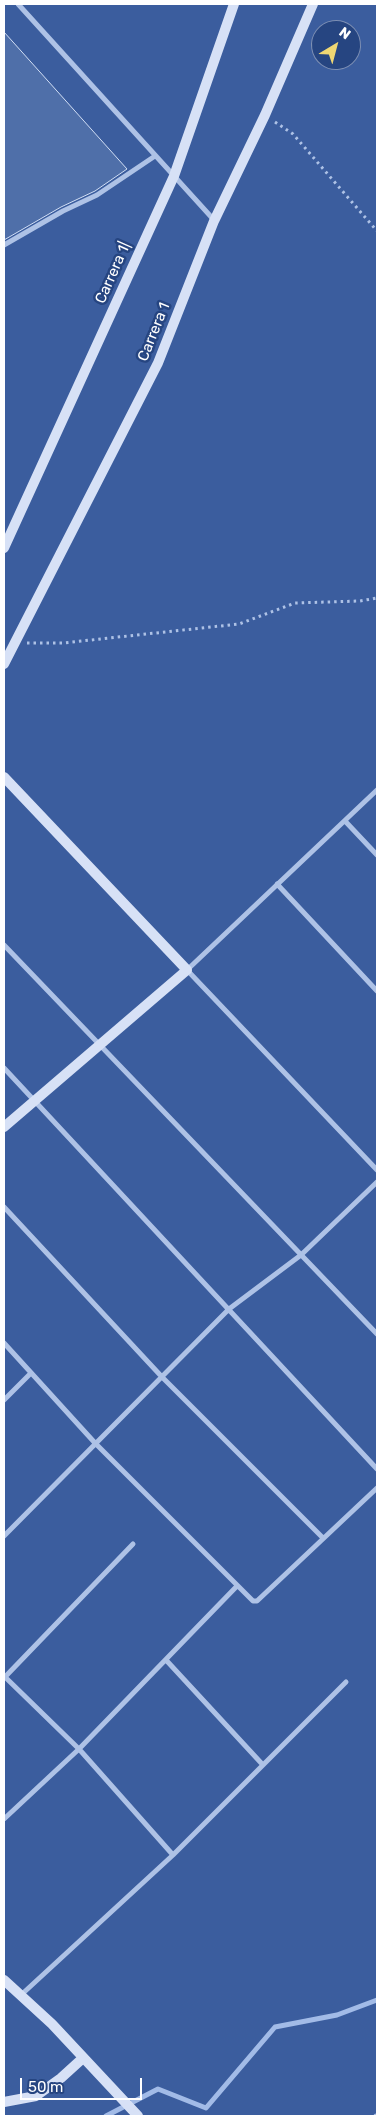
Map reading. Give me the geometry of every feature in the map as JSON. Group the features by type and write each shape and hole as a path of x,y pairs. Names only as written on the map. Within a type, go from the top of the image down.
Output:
{"street":[{"path":"18,4 214,221"},
{"name":"Carrera 1|","path":"4,548 174,176 234,4"},
{"name":"Carrera 1","path":"4,664 158,364 214,221 265,116 313,4"},
{"path":"4,245 63,211 97,196 155,156"},
{"path":"4,777 377,1170"},
{"path":"4,1127 187,970 377,790"},
{"path":"345,821 377,855"},
{"path":"277,884 377,991"},
{"path":"4,945 377,1334"},
{"path":"4,1068 377,1469"},
{"path":"4,1536 229,1309 301,1255 377,1182"},
{"path":"4,1206 162,1376 323,1538"},
{"path":"4,1342 95,1443 250,1599 257,1601 377,1488"},
{"path":"4,1400 31,1373"},
{"path":"133,1544 4,1677 79,1749 173,1855"},
{"path":"4,1819 79,1749 237,1586"},
{"path":"166,1660 263,1765"},
{"path":"21,1995 173,1855 346,1682"},
{"path":"4,1980 21,1995 138,2116"},
{"path":"4,2102 36,2096 61,2078 83,2058"}],"path":[{"path":"265,116 293,134 377,231"},
{"path":"14,644 63,642 239,624 295,603 360,601 377,598"}],"shaded area":[{"path":"4,4 377,4 377,2116 4,2116"}],"building":[{"path":"4,32 127,169 95,191 61,207 4,240"}],"waterway":[{"path":"106,2116 158,2089 206,2108 275,2027 337,2015 377,2000"}]}
